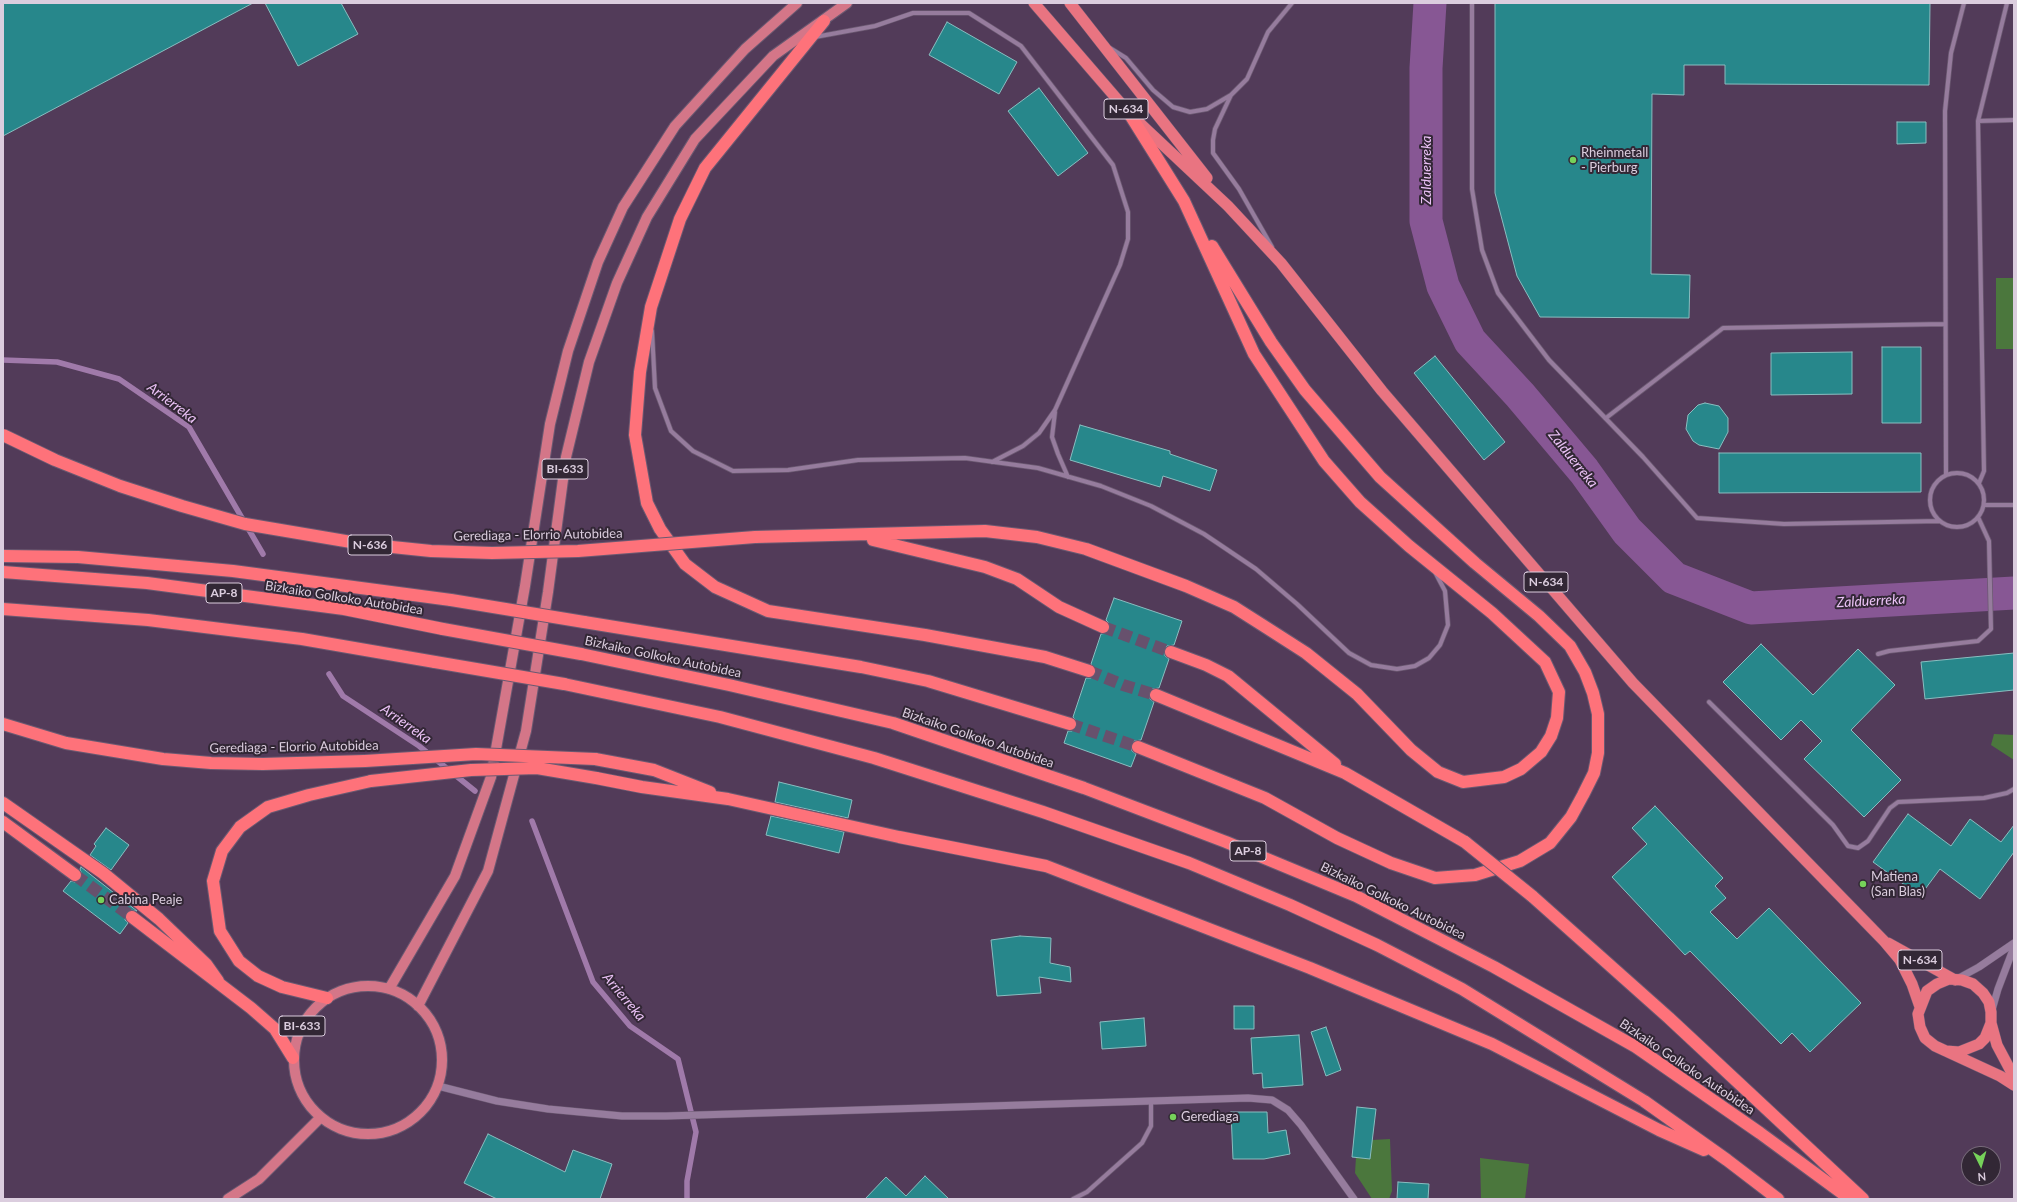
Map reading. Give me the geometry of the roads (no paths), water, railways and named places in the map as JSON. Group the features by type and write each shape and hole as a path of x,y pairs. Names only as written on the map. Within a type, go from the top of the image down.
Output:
{"highway":[{"name":"N-634","path":"1034,3 1129,113 1228,206 1281,263 1382,391 1633,683 1884,941 1900,960 1912,984 1920,1007"},
{"name":"N-634","path":"1070,3 1228,206"},
{"path":"824,21 705,168 680,219 651,307 640,372 635,435 647,503 660,529 685,564 715,586 768,611 925,635 1038,655 1089,671"},
{"path":"1129,113 1271,342 1310,396 1380,476 1475,563 1539,616 1570,646 1585,672 1594,693 1598,714 1598,746 1594,773 1571,817 1550,843 1520,861 1475,875 1435,878 1391,863 1338,838 1265,798 1138,746"},
{"path":"830,535 985,531 1037,537 1093,552 1186,586 1234,607 1267,628 1306,654 1357,694 1411,750 1438,772 1462,782 1504,777 1521,769 1541,752 1551,736 1557,718 1559,692 1545,662 1492,613 1432,567 1360,502 1324,461 1254,354 1184,201"},
{"name":"Gerediaga - Elorrio Autobidea","path":"3,435 55,460 120,486 182,506 245,524 363,544 431,550 507,552 578,551 755,537 830,535"},
{"path":"830,535 882,540 985,567 1017,579 1059,607 1103,627"},
{"path":"3,556 78,557 233,571 451,600 853,666 920,680 1070,724"},
{"name":"Bizkaiko Golkoko Autobidea","path":"3,572 148,583 344,609 729,684 893,723 1084,788 1226,842 1356,896 1494,967 1636,1047 1760,1133 1850,1199"},
{"name":"AP-8","path":"3,609 148,620 279,636 564,684 720,716 874,758 1043,812 1189,863 1290,904 1377,945 1462,989 1644,1101 1727,1160 1778,1199"},
{"path":"1171,652 1206,665 1228,676 1345,773"},
{"path":"1156,695 1345,773 1465,842 1532,896 1674,1023 1863,1199"},
{"name":"Gerediaga - Elorrio Autobidea","path":"3,724 66,743 163,759 212,763 263,764 365,761 476,754 595,759 654,770 728,799"},
{"path":"327,998 282,987 258,976 239,961 220,931 213,881 222,852 240,828 268,807 309,794 371,781 471,770 537,768 596,778 642,788 728,799 898,837 1046,866 1310,968 1492,1044 1659,1130 1727,1160"},
{"path":"3,803 103,873 159,919 206,964 218,981"},
{"path":"3,822 75,875"},
{"path":"132,917 218,981 275,1029 293,1058"},
{"name":"N-634","path":"1884,941 1956,980"},
{"name":"N-634","path":"2014,1077 1998,1044 1989,1002 1984,993 1973,984 1962,980 1949,979 1937,984 1927,991 1918,1014 1920,1027 1925,1038 1934,1046 2014,1085"},
{"path":"1946,1051 1959,1052 1979,1044 1985,1038 1991,1017"}],"main road":[{"name":"BI-633","path":"389,989 455,876 491,777 525,586 550,424 568,351 598,262 623,207 675,126 745,49 797,3"},
{"name":"BI-633","path":"418,1006 488,871 526,731 548,592 566,457 589,362 617,283 647,217 695,139 774,56 847,3"},
{"name":"BI-633","path":"368,986 389,989 404,996 418,1006 432,1023 440,1043 442,1064 438,1086 426,1106 415,1117 409,1122 388,1132 364,1135 341,1130 320,1118 305,1101 296,1080 293,1058 296,1040 303,1024 313,1009 327,998 347,989 368,986"},
{"path":"228,1199 258,1179 320,1118"}],"street":[{"path":"1281,263 1239,189 1213,153 1215,129 1232,95 1247,79 1268,32 1292,3"},
{"path":"1472,3 1472,190 1482,250 1498,292 1550,360 1644,457 1697,518 1784,524 1940,522 1951,526 1964,527 1978,517 1984,505 1983,490 1979,483 1972,477 1964,473 1955,472 1946,474 1935,483 1929,496 1930,505 1933,514 1940,522"},
{"path":"1946,474 1945,111 1951,53 1964,3"},
{"path":"1979,483 1984,471 1978,121 2007,3"},
{"path":"809,39 875,26 913,13 969,13 1021,46 1113,165 1128,212 1128,239 1120,265 1055,410 1039,433 1023,446 992,462"},
{"path":"1098,38 1126,58 1154,90 1173,107 1190,112 1206,109 1232,95"},
{"path":"1978,121 2014,120"},
{"path":"651,307 655,388 671,431 693,451 733,470 788,470 858,460 965,458 1038,468 1101,486 1151,506 1204,534 1256,569 1297,604 1349,653 1371,665 1397,669 1415,666 1429,658 1440,645 1448,625 1448,608 1445,591 1432,567"},
{"path":"1606,418 1723,328 1946,324"},
{"path":"1055,410 1052,437 1068,477"},
{"path":"1984,505 2014,505"},
{"path":"1878,654 1890,650 1978,641 1991,629 1989,541 1978,517"},
{"path":"1709,702 1833,825 1848,846 1858,848 1868,841 1890,808 1898,802 1984,798 2007,793 2014,789"},
{"path":"1956,980 1979,967 2014,943"},
{"path":"1991,1017 1998,989 2014,947"},
{"path":"438,1086 497,1101 548,1109 622,1116 666,1116 1248,1098 1272,1100 1288,1110 1297,1120 1354,1199"},
{"path":"1073,1199 1088,1192 1142,1143 1151,1126 1151,1101"}],"waterway":[{"name":"Zalduerreka","path":"1430,3 1426,68 1426,221 1443,286 1470,341 1520,395 1584,471 1627,531 1674,578 1751,608 2014,593"},
{"name":"Arrierreka","path":"3,360 57,362 119,379 189,427 263,554"},
{"name":"Arrierreka","path":"329,674 343,696 419,746 475,791"},
{"name":"Arrierreka","path":"532,821 593,982 630,1026 678,1059 696,1132 687,1181 687,1199"}],"tunnel":[{"path":"1103,627 1171,652"},
{"path":"1089,671 1123,685 1156,695"},
{"path":"1070,724 1138,747"},
{"path":"75,875 132,917"}],"place":[{"name":"Rheinmetall - Pierburg","path":"1573,160"},
{"name":"Matiena (San Blas)","path":"1863,884"},
{"name":"Cabina Peaje","path":"101,900"},
{"name":"Gerediaga","path":"1173,1117"}]}
